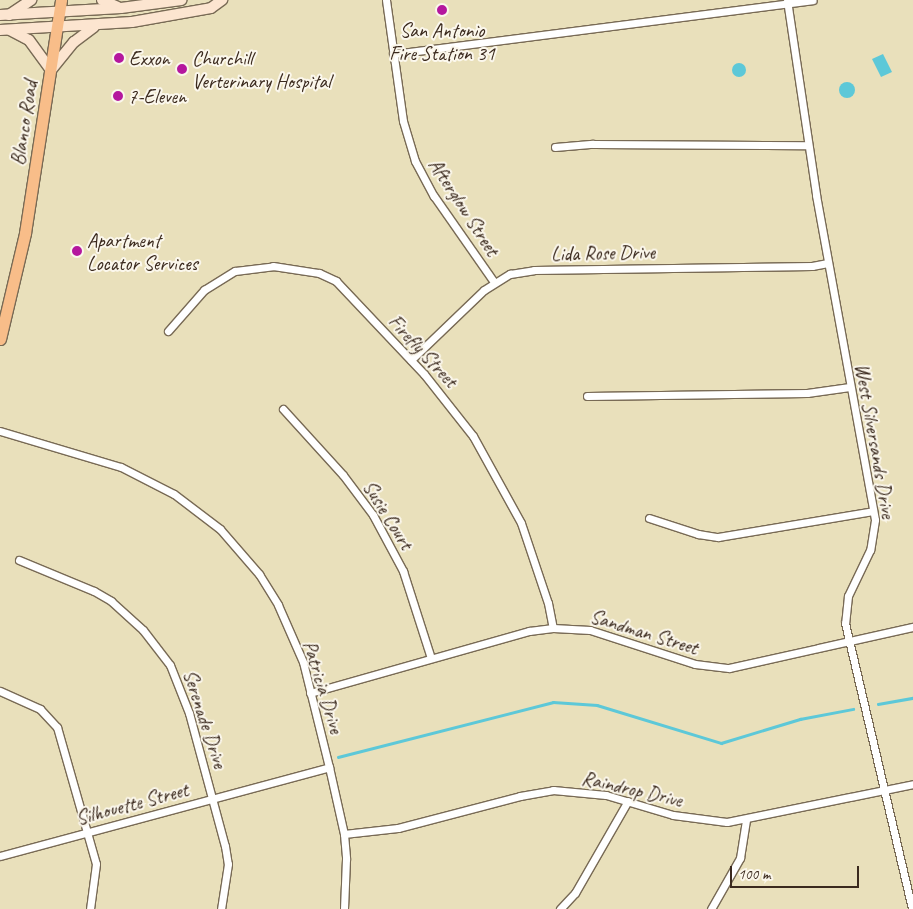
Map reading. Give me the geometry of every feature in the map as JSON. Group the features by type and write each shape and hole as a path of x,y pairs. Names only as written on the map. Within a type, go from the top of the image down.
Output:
{"main road":[{"path":"4,15 31,0"},
{"name":"Blanco Road","path":"0,339 25,233 61,0"},
{"path":"102,0 121,8"},
{"path":"4,15 121,8 181,0"},
{"path":"3,30 95,25 211,8 222,0"},
{"path":"3,30 29,40 51,70 74,42 95,25"}],"street":[{"name":"Afterglow Street","path":"386,0 402,121 415,161 434,196 494,282"},
{"path":"393,54 813,0"},
{"name":"West Silversands Drive","path":"787,2 808,145 873,511 874,535 870,550 845,609 849,642 912,909"},
{"path":"555,147 741,143 808,145"},
{"name":"Lida Rose Drive","path":"411,360 494,282 510,274 534,270 794,267 828,263"},
{"name":"Firefly Street","path":"168,331 204,290 218,279 244,268 273,266 319,273 336,282 440,392 474,436 502,485 527,540 548,603 553,628"},
{"path":"586,396 807,393 850,387"},
{"name":"Susie Court","path":"283,410 343,475 373,515 402,571 431,658"},
{"name":"Patricia Drive","path":"0,431 122,467 174,494 220,528 254,567 278,605 303,662 344,834 346,859 344,909"},
{"path":"649,518 698,534 718,537 873,511"},
{"name":"Serenade Drive","path":"19,560 94,591 125,612 159,648 178,682 213,800 228,864 221,909"},
{"name":"Sandman Street","path":"310,693 431,658 553,628 605,634 695,664 717,668 744,667 913,627"},
{"path":"0,691 40,708 57,727 96,864 90,909"},
{"name":"Silhouette Street","path":"0,856 213,800 329,767"},
{"name":"Raindrop Drive","path":"344,834 422,822 536,792 570,790 628,801 692,819 746,820 913,784"},
{"path":"560,909 575,893 628,801"},
{"path":"710,909 740,858 746,820"}],"water":[{"path":"883,54 892,72 881,77 872,59"},
{"path":"736,63 742,63 746,70 742,77 736,77 732,73 732,67"},
{"path":"847,82 853,84 855,90 853,96 847,98 841,96 839,90 841,84"}],"waterway":[{"path":"878,704 913,698"},
{"path":"338,757 553,702 597,705 721,743 800,719 853,709"}],"place":[{"name":"San Antonio Fire Station 31","path":"442,10"},
{"name":"Exxon","path":"119,58"},
{"name":"Churchill Verterinary Hospital","path":"182,69"},
{"name":"7-Eleven","path":"118,96"},
{"name":"Apartment Locator Services","path":"77,251"}]}
